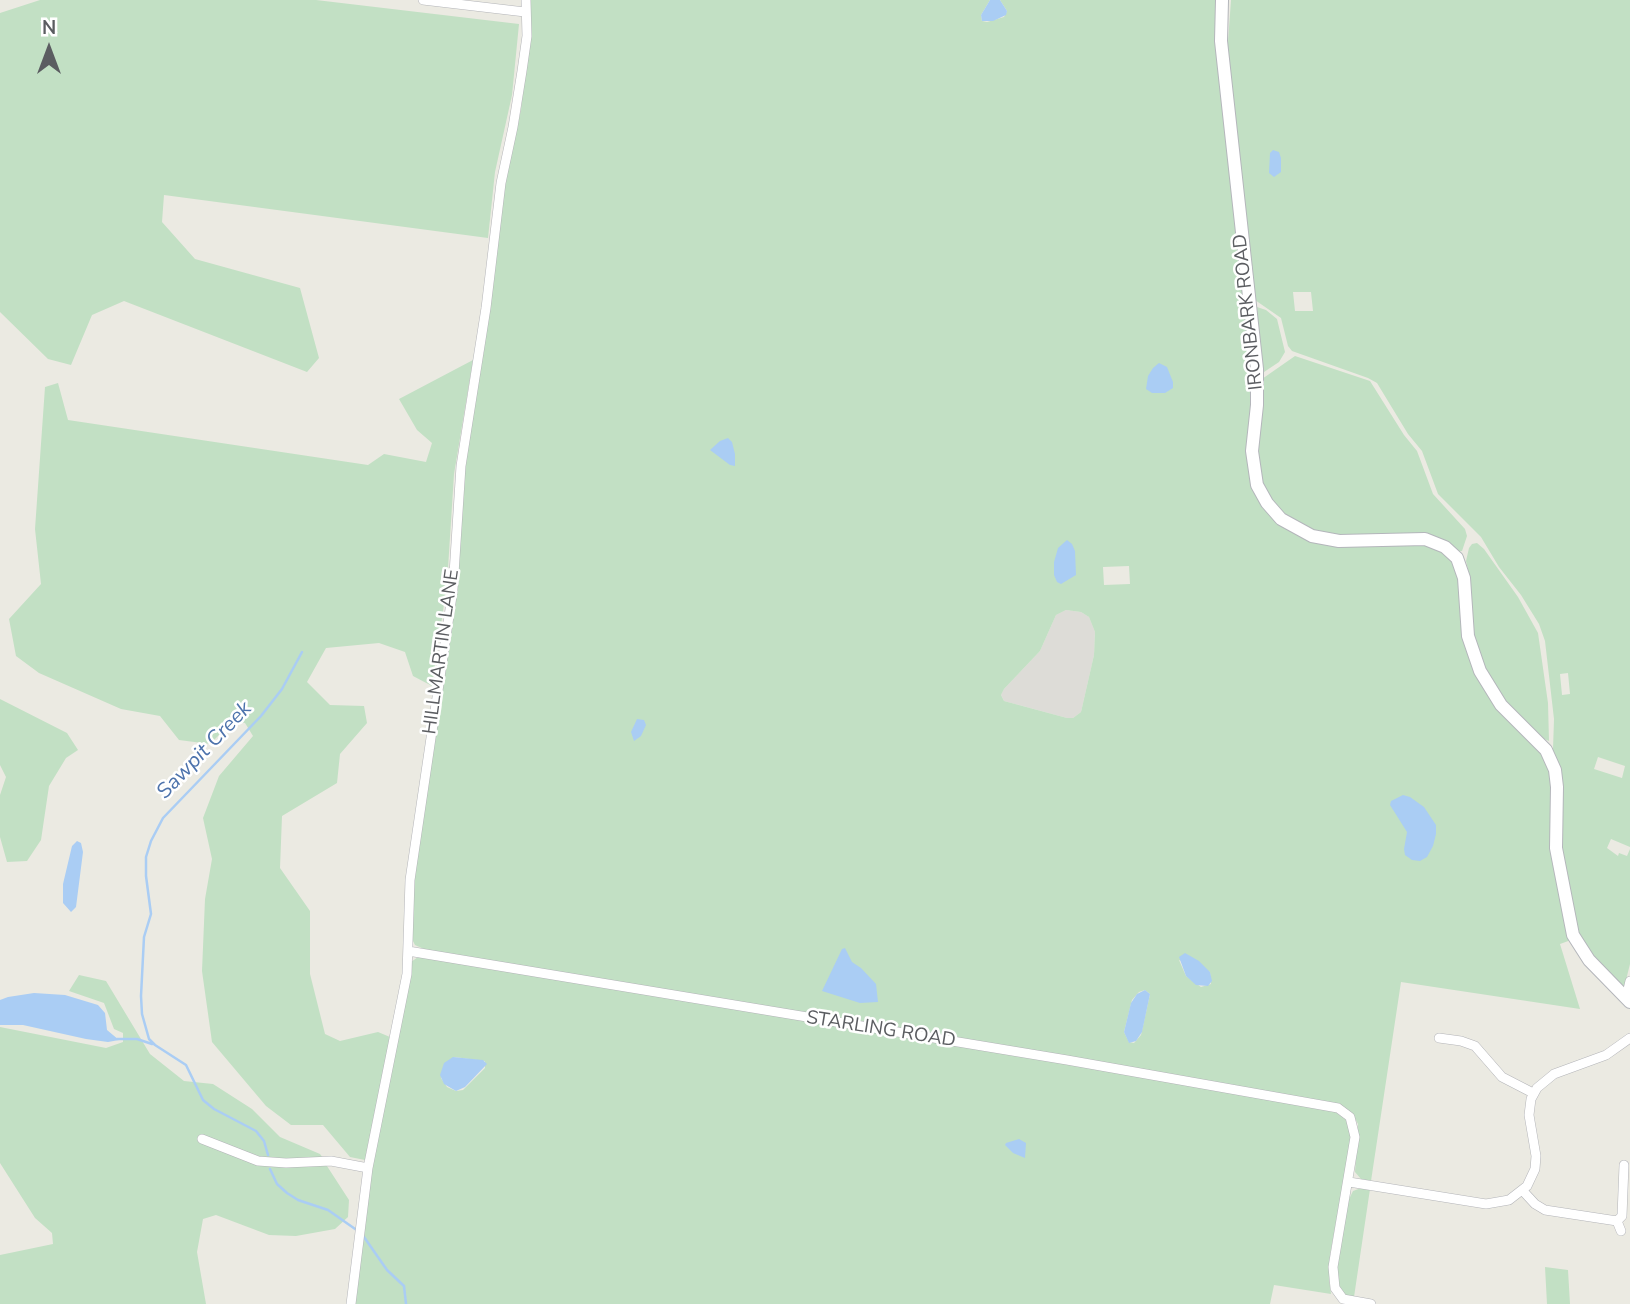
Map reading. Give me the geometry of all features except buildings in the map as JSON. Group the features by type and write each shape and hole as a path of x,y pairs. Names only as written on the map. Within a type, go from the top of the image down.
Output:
{"street":[{"path":"423,0 525,12"},
{"name":"HILLMARTIN LANE","path":"351,1304 368,1168 404,992 413,861 453,589 461,466 486,308 501,183 527,36 526,0"},
{"name":"IRONBARK ROAD","path":"1222,0 1223,54 1257,369 1257,405 1252,451 1257,485 1267,503 1281,519 1312,536 1339,541 1425,539 1445,547 1457,558 1464,578 1468,636 1480,671 1495,698 1546,750 1555,770 1556,848 1573,934 1588,960 1628,1000"},
{"name":"STARLING ROAD","path":"408,951 1325,1104 1338,1108 1350,1117 1355,1129 1349,1182"},
{"path":"1628,1000 1630,981"},
{"path":"1439,1038 1475,1046 1502,1077 1533,1093"},
{"path":"1371,1304 1341,1301 1335,1288 1333,1267 1349,1182 1501,1203 1523,1191 1531,1181 1536,1163 1529,1115 1533,1093 1549,1076 1606,1055 1630,1038"},
{"path":"202,1139 258,1161 331,1161 368,1168"},
{"path":"1617,1221 1622,1216 1624,1165"},
{"path":"1523,1191 1535,1205 1545,1210 1617,1221"},
{"path":"1617,1221 1621,1231"}],"shaded area":[{"path":"1066,610 1081,612 1089,617 1095,632 1094,655 1081,712 1073,718 1067,718 1004,701 1001,695 1004,689 1040,651 1056,615"}],"green space":[{"path":"40,0 316,0 519,24 512,95 495,172 488,238 164,195 162,222 195,259 300,288 319,358 307,372 124,301 92,315 71,365 48,359 0,312 0,13"},
{"path":"529,0 990,0 981,15 982,21 987,22 1004,17 1007,11 1000,0 1218,0 1254,380 1248,457 1285,528 1293,533 1316,542 1418,543 1443,552 1452,561 1480,682 1497,707 1531,739 1549,763 1553,797 1551,846 1571,940 1560,944 1580,1009 1401,982 1371,1181 1361,1179 1355,1172 1358,1124 1352,1113 1338,1104 426,950 415,945 412,939 413,890 463,473 483,356 505,177 521,110","holes":["1129,566 1130,584 1104,585 1103,567","1066,610 1081,612 1089,617 1095,632 1094,655 1081,712 1073,718 1004,701 1001,695 1040,651 1056,615","1179,960 1210,972 1211,984 1201,987 1186,976","1145,990 1150,994 1141,1035 1134,1043 1129,1042 1124,1032 1132,1000"]},
{"path":"1231,0 1630,0 1630,847 1611,839 1607,848 1618,856 1619,853 1627,856 1630,849 1630,964 1624,988 1598,965 1578,936 1562,862 1553,750 1554,719 1545,641 1539,624 1481,537 1438,494 1422,451 1408,434 1377,383 1292,351 1288,346 1281,318 1255,300 1227,56","holes":["1293,292 1311,292 1313,311 1295,311","1568,673 1570,694 1562,695 1560,674","1598,757 1625,766 1622,778 1594,769"]},
{"path":"1257,307 1277,319 1285,352 1279,362 1264,372 1261,371"},
{"path":"1295,356 1370,381 1417,451 1433,494 1465,529 1467,536 1462,551 1448,544 1337,536 1303,528 1276,508 1262,486 1256,459 1262,379"},
{"path":"473,360 454,474 447,584 432,686 413,676 405,652 379,643 326,648 307,682 330,705 364,706 367,723 340,754 337,783 282,816 280,868 310,911 310,974 325,1034 340,1041 378,1032 390,1037 365,1160 350,1157 323,1125 291,1125 266,1106 212,1042 202,971 205,899 212,859 203,818 219,776 253,736 245,723 233,721 210,744 179,740 160,716 121,709 39,673 16,656 9,619 41,584 35,529 45,387 58,383 68,420 368,465 384,454 426,462 432,443 417,430 399,399"},
{"path":"1477,543 1518,597 1538,633 1548,703 1549,741 1542,738 1509,707 1487,675 1472,633 1470,578 1466,561 1469,548"},
{"path":"0,699 67,733 78,750 66,758 49,786 41,840 27,861 7,862 0,837 0,795 6,777 0,765"},
{"path":"418,957 1071,1064 1333,1110 1346,1120 1352,1135 1330,1255 1331,1294 1274,1285 1270,1304 353,1304 372,1163 411,962","holes":["454,1057 485,1061 485,1068 463,1090 456,1091 447,1087 441,1078"]},
{"path":"79,975 106,981 150,1054 184,1081 213,1084 252,1109 280,1137 320,1154 323,1158 285,1161 264,1159 242,1153 203,1136 200,1141 232,1155 262,1163 325,1163 349,1200 348,1217 335,1229 296,1236 269,1235 216,1215 203,1219 197,1252 206,1304 0,1304 0,1255 53,1244 52,1233 35,1218 0,1163 0,1027 106,1048 123,1042 123,1033 114,1029 104,1003 69,991"},
{"path":"1370,1189 1354,1297 1344,1295 1339,1290 1337,1261 1348,1201 1353,1191"},
{"path":"1545,1267 1568,1270 1570,1304 1547,1304"}],"water":[{"path":"990,0 1000,0 1007,11 1006,15 993,21 982,21 981,15"},
{"path":"1273,150 1279,152 1281,158 1281,172 1274,177 1269,173 1270,153"},
{"path":"1159,363 1167,367 1173,388 1165,393 1152,393 1146,389 1148,376"},
{"path":"728,438 735,454 735,466 710,450"},
{"path":"1067,540 1075,551 1076,575 1061,584 1054,575 1054,562 1058,548"},
{"path":"637,719 644,720 646,725 641,736 634,741 631,732"},
{"path":"1403,795 1424,807 1436,825 1433,846 1427,857 1420,861 1405,855 1407,832 1390,805 1391,801"},
{"path":"77,841 81,843 83,852 76,907 71,912 63,903 63,884 72,846"},
{"path":"845,948 852,962 876,984 878,1002 860,1003 822,991 842,949"},
{"path":"1185,953 1199,961 1210,972 1212,981 1208,986 1196,985 1186,976 1179,957"},
{"path":"1145,990 1150,994 1142,1032 1136,1041 1129,1043 1124,1032 1131,1003 1137,994"},
{"path":"34,993 65,995 98,1005 105,1013 107,1030 119,1040 108,1042 23,1025 0,1025 0,1000"},
{"path":"453,1057 483,1060 487,1064 465,1087 456,1091 444,1084 440,1075 444,1063"},
{"path":"1019,1139 1026,1143 1025,1158 1013,1153 1005,1145"}],"waterway":[{"name":"Sawpit Creek","path":"268,1155 264,1141 256,1131 214,1109 203,1100 186,1065 149,1039 142,1014 141,996 144,937 151,914 146,857 163,818 261,716 282,689 302,652"},
{"path":"117,1039 137,1039 152,1044"},
{"name":"Sawpit Creek","path":"270,1169 277,1184 287,1193 298,1200 328,1210 358,1231"},
{"name":"Sawpit Creek","path":"364,1237 387,1270 404,1286 406,1304"}]}
